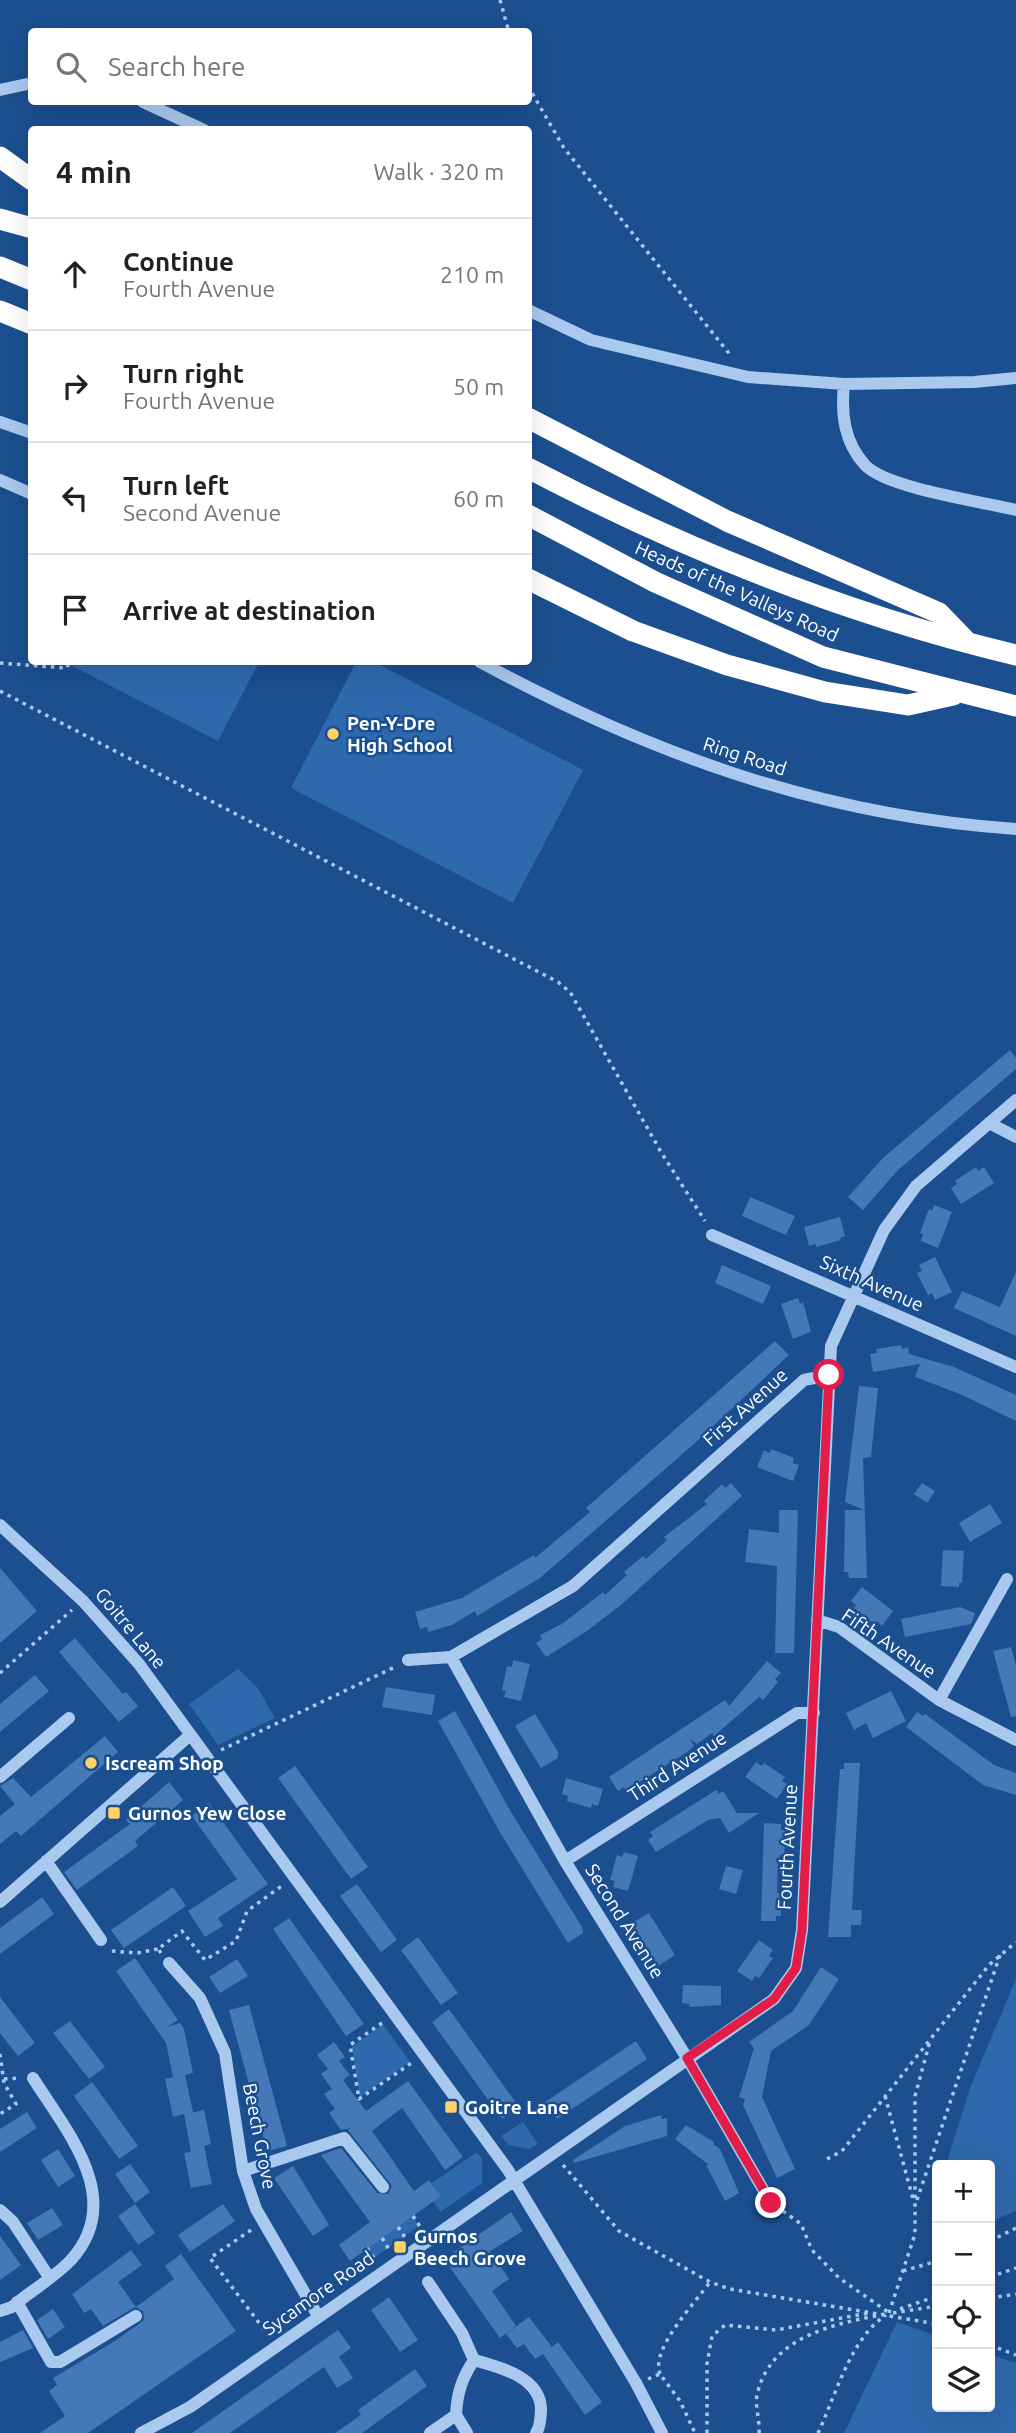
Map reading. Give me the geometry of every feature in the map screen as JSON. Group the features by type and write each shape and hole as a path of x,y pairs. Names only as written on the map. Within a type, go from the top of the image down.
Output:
{"highway":[{"path":"0,157 28,177"},
{"path":"0,219 28,227"},
{"path":"0,267 28,278"},
{"path":"0,311 28,322"},
{"path":"532,420 727,521 939,613 968,643"},
{"name":"Heads of the Valleys Road","path":"532,470 723,559 968,643 1016,655"},
{"name":"Heads of the Valleys Road","path":"532,517 655,582 823,657 1016,706"},
{"path":"532,581 633,631 727,665 825,692 908,705 958,693"}],"street":[{"path":"0,90 28,84"},
{"path":"150,105 195,126"},
{"path":"532,312 591,340 748,377 844,384 974,382 1016,378"},
{"path":"844,384 841,409 848,439 867,467 891,481 1016,510"},
{"path":"0,422 28,432"},
{"path":"0,480 28,492"},
{"name":"Ring Road","path":"486,665 631,737 733,774 809,797 886,813 1016,829"},
{"path":"829,1375 831,1346 884,1230 916,1186 1016,1100"},
{"path":"989,1122 1016,1137"},
{"name":"Sixth Avenue","path":"712,1234 1016,1367"},
{"name":"Fourth Avenue","path":"514,2178 774,1999 796,1968 802,1930 829,1375"},
{"name":"First Avenue","path":"408,1660 451,1657 573,1586 804,1380 829,1375"},
{"name":"Goitre Lane","path":"0,1525 83,1601 139,1664 514,2178 636,2383 662,2433"},
{"name":"Fifth Avenue","path":"939,1700 1007,1579"},
{"name":"Fifth Avenue","path":"817,1620 839,1627 939,1700 1016,1740"},
{"name":"Second Avenue","path":"451,1657 565,1861 687,2058 771,2203"},
{"name":"Third Avenue","path":"565,1861 797,1713 814,1713"},
{"path":"0,1777 69,1718"},
{"path":"0,1902 189,1736"},
{"path":"46,1861 101,1940"},
{"name":"Beech Grove","path":"169,1963 200,1998 225,2053 243,2171 263,2222 318,2316"},
{"path":"0,2311 17,2302 70,2261 85,2239 93,2214 94,2195 85,2161 33,2078"},
{"path":"243,2171 344,2138 383,2187"},
{"name":"Sycamore Road","path":"141,2433 190,2407 514,2178"},
{"path":"0,2210 13,2222 49,2277"},
{"path":"428,2282 461,2333 474,2360 503,2368 526,2381 538,2395 540,2427 536,2433"},
{"path":"17,2302 51,2362 60,2362 136,2316"},
{"path":"467,2433 456,2415 457,2396 463,2376 474,2360"},
{"path":"430,2433 456,2415"}],"path":[{"path":"500,0 508,28"},
{"path":"532,93 564,148 748,377"},
{"path":"0,663 67,668 68,665"},
{"path":"0,691 558,982 570,992 712,1234"},
{"path":"0,1673 83,1601"},
{"path":"205,1757 408,1660"},
{"path":"101,1940 108,1950 136,1953 158,1949 182,1931 205,1960 236,1941 247,1911 293,1878"},
{"path":"827,2159 842,2151 989,1965 1016,1942"},
{"path":"158,1949 169,1963"},
{"path":"915,2205 1000,1955"},
{"path":"393,2015 350,2045 359,2099 422,2055"},
{"path":"889,2313 915,2234 915,2096 930,2039"},
{"path":"0,2054 5,2082 16,2104 0,2114"},
{"path":"885,2096 915,2205"},
{"path":"553,2152 619,2231 710,2282 730,2289 837,2308 889,2313 932,2323"},
{"path":"771,2203 801,2224 812,2250 839,2278 882,2305 889,2313"},
{"path":"263,2222 210,2258 276,2346"},
{"path":"995,2238 1016,2228"},
{"path":"903,2271 932,2262"},
{"path":"995,2275 1016,2267"},
{"path":"695,2433 680,2401 657,2367 676,2326 710,2282"},
{"path":"995,2297 1016,2294"},
{"path":"818,2433 871,2325 889,2313 932,2298"},
{"path":"759,2433 757,2398 766,2370 786,2346 843,2324 932,2307"},
{"path":"707,2433 707,2364 712,2336 725,2325 776,2330 877,2311"},
{"path":"995,2347 1016,2355"},
{"path":"636,2383 660,2374"}],"shaded area":[{"path":"70,665 257,665 218,741"},
{"path":"354,665 380,665 583,770 513,903 291,788"},
{"path":"238,1669 257,1687 275,1718 218,1745 189,1704"},
{"path":"1016,1979 1016,2211 995,2220 995,2160 948,2160 970,2088"},
{"path":"383,2024 410,2062 360,2097 352,2047"},
{"path":"523,2122 538,2144 529,2149 508,2145 501,2136"},
{"path":"477,2152 482,2159 482,2183 440,2212 433,2201 440,2195 432,2183"},
{"path":"413,2216 419,2226 374,2258 367,2248"},
{"path":"897,2322 932,2334 932,2412 995,2412 995,2356 1016,2363 1016,2433 844,2433"}],"building":[{"path":"1010,1050 1016,1058 1016,1069 898,1170 863,1210 848,1197 883,1158"},
{"path":"976,1167 978,1171 984,1167 994,1183 961,1204 951,1188 957,1184 955,1181"},
{"path":"750,1197 795,1216 786,1235 742,1216"},
{"path":"934,1205 952,1212 938,1248 921,1241 923,1234 920,1233 929,1209 932,1211"},
{"path":"840,1217 845,1236 840,1238 841,1240 816,1247 816,1244 809,1246 804,1227"},
{"path":"935,1257 952,1292 935,1300 932,1293 928,1295 917,1273 922,1271 919,1265"},
{"path":"722,1265 771,1286 763,1304 715,1283"},
{"path":"1016,1272 1016,1336 954,1308 962,1291 1000,1307"},
{"path":"798,1298 800,1304 803,1302 811,1332 793,1339 781,1304"},
{"path":"775,1341 789,1355 695,1443 540,1578 477,1616 475,1611 452,1625 428,1632 427,1627 420,1629 415,1612 462,1598 534,1555 535,1558 590,1512 586,1508"},
{"path":"901,1345 902,1349 908,1347 909,1354 954,1367 1016,1395 1016,1421 960,1394 915,1377 920,1364 873,1372 870,1354 877,1353 876,1349"},
{"path":"859,1386 878,1388 871,1457 863,1458 867,1578 849,1578 848,1572 844,1572 845,1510 864,1510 845,1502"},
{"path":"771,1449 794,1458 793,1463 799,1465 793,1481 757,1467 764,1450 770,1453"},
{"path":"731,1483 742,1496 622,1604 587,1631 546,1657 536,1643 542,1639 540,1635 562,1624 603,1592 605,1595 627,1575 624,1572 643,1556 646,1559 667,1540 664,1537 707,1504 704,1501 722,1484 725,1488"},
{"path":"922,1483 935,1491 927,1503 914,1494"},
{"path":"990,1504 1002,1523 970,1542 959,1523"},
{"path":"779,1510 798,1510 794,1653 775,1653 777,1566 745,1562 749,1529 779,1533"},
{"path":"943,1550 964,1551 962,1583 959,1583 959,1587 941,1586"},
{"path":"0,1568 37,1611 0,1643"},
{"path":"862,1587 893,1611 882,1626 877,1621 874,1624 854,1608 856,1605 851,1601"},
{"path":"960,1607 975,1613 971,1624 905,1637 901,1619"},
{"path":"75,1638 123,1694 126,1692 138,1706 119,1722 59,1652"},
{"path":"1011,1647 1016,1665 1016,1716 1011,1717 993,1651"},
{"path":"513,1660 530,1664 521,1701 504,1697 506,1691 502,1690 507,1666 512,1667"},
{"path":"767,1661 781,1673 775,1679 778,1682 763,1700 759,1697 714,1736 712,1733 697,1744 690,1739 694,1746 690,1750 626,1791 624,1787 618,1791 609,1777 725,1700 729,1706"},
{"path":"35,1675 49,1691 0,1732 0,1704"},
{"path":"386,1687 435,1695 432,1715 382,1707"},
{"path":"891,1691 906,1721 873,1738 866,1723 854,1730 846,1713"},
{"path":"455,1711 511,1812 582,1927 583,1933 568,1943 501,1834 438,1721"},
{"path":"917,1712 923,1716 925,1714 994,1765 1016,1773 1016,1795 983,1785 906,1727"},
{"path":"535,1714 558,1752 558,1758 541,1768 515,1726"},
{"path":"105,1736 118,1752 21,1836 16,1831 0,1844 0,1816 15,1804 0,1786 13,1778 31,1797"},
{"path":"756,1762 762,1766 764,1763 785,1777 782,1781 787,1784 777,1799 745,1777"},
{"path":"844,1763 860,1763 852,1910 862,1910 861,1925 851,1925 851,1937 828,1937 840,1769 844,1769"},
{"path":"295,1766 368,1867 351,1879 278,1778"},
{"path":"566,1778 603,1789 598,1806 592,1804 591,1808 567,1801 568,1796 562,1794"},
{"path":"169,1782 183,1800 135,1841 138,1846 77,1890 64,1872 130,1824 126,1820"},
{"path":"716,1790 719,1794 723,1791 737,1813 759,1813 729,1833 720,1818 708,1820 656,1852 648,1840 653,1836 650,1832"},
{"path":"209,1803 268,1884 218,1918 223,1926 205,1937 188,1911 237,1879 192,1816"},
{"path":"764,1823 781,1824 781,1830 786,1830 784,1855 780,1855 778,1860 777,1893 781,1893 781,1916 776,1916 776,1921 761,1921"},
{"path":"624,1852 638,1856 628,1891 613,1887 615,1881 610,1880 617,1855 622,1857"},
{"path":"726,1866 743,1870 736,1894 719,1889"},
{"path":"357,1884 397,1940 381,1952 340,1896"},
{"path":"173,1887 186,1906 124,1948 111,1930"},
{"path":"42,1897 54,1914 0,1954 0,1928"},
{"path":"649,1913 675,1955 658,1966 632,1923"},
{"path":"289,1918 364,2024 346,2036 273,1929"},
{"path":"418,1937 458,1993 441,2005 401,1950"},
{"path":"759,1940 773,1950 769,1956 773,1958 759,1978 755,1976 752,1981 737,1971"},
{"path":"135,1958 178,2020 167,2027 180,2023 184,2029 193,2073 185,2075 193,2112 190,2113 204,2110 211,2144 204,2146 212,2184 191,2188 184,2153 191,2152 184,2114 173,2117 165,2079 173,2077 166,2043 116,1971"},
{"path":"237,1959 248,1976 220,1993 209,1977"},
{"path":"821,1967 839,1979 809,2025 771,2051 762,2097 795,2169 777,2178 743,2105 745,2099 739,2097 754,2048 749,2042 793,2011"},
{"path":"683,1985 721,1986 721,2005 689,2007 690,2004 682,2003"},
{"path":"0,1997 35,2043 18,2056 0,2033"},
{"path":"249,2005 287,2146 267,2151 229,2010"},
{"path":"449,2009 519,2107 502,2119 432,2022"},
{"path":"70,2021 105,2067 89,2079 53,2033"},
{"path":"636,2041 647,2059 557,2119 545,2102"},
{"path":"334,2042 345,2057 339,2061 350,2075 343,2080 366,2111 408,2081 463,2157 445,2170 402,2108 372,2131 414,2191 429,2180 441,2196 350,2261 339,2245 370,2222 321,2155 341,2148 377,2193 388,2194 392,2186 348,2130 351,2128 341,2130 329,2113 335,2109 324,2094 332,2089 321,2074 328,2069 317,2055"},
{"path":"92,2082 138,2146 119,2159 74,2096"},
{"path":"27,2112 37,2128 0,2152 0,2129"},
{"path":"661,2115 662,2119 667,2118 667,2136 574,2163 573,2160 625,2126"},
{"path":"686,2125 714,2142 720,2149 739,2193 725,2201 706,2165 709,2165 675,2139"},
{"path":"58,2149 75,2176 58,2187 41,2160"},
{"path":"130,2164 150,2192 135,2203 115,2174"},
{"path":"293,2166 329,2225 313,2236 274,2178"},
{"path":"135,2204 155,2233 138,2245 118,2216"},
{"path":"223,2204 235,2221 190,2252 178,2235"},
{"path":"52,2208 63,2225 38,2240 27,2223"},
{"path":"511,2212 523,2231 490,2251 509,2279 492,2291 516,2326 500,2338 444,2259"},
{"path":"0,2236 21,2265 0,2280"},
{"path":"131,2250 142,2265 118,2282 136,2307 174,2279 165,2266 181,2254 236,2331 88,2433 40,2433 65,2416 49,2391 57,2385 53,2378 115,2341 144,2320 143,2311 135,2307 103,2326 91,2309 84,2313 72,2294"},
{"path":"389,2297 418,2340 400,2352 371,2310"},
{"path":"53,2309 65,2327 48,2339 37,2320"},
{"path":"529,2317 552,2347 558,2342 602,2402 585,2415 543,2354 535,2359 524,2344 517,2348 506,2334"},
{"path":"23,2330 33,2348 0,2362 0,2342"},
{"path":"338,2330 351,2348 339,2357 353,2378 337,2388 324,2367 230,2433 192,2433"},
{"path":"415,2369 427,2386 362,2433 335,2433 361,2415 358,2410"}],"place":[{"name":"Pen-Y-Dre High School","path":"333,734"},
{"name":"Iscream Shop","path":"91,1763"},
{"name":"Gurnos Yew Close","path":"114,1813"},
{"name":"Goitre Lane","path":"451,2107"},
{"name":"Gurnos Beech Grove","path":"400,2247"}],"route":[{"path":"771,2203 687,2058 774,1999 796,1968 802,1930 829,1375"}]}
